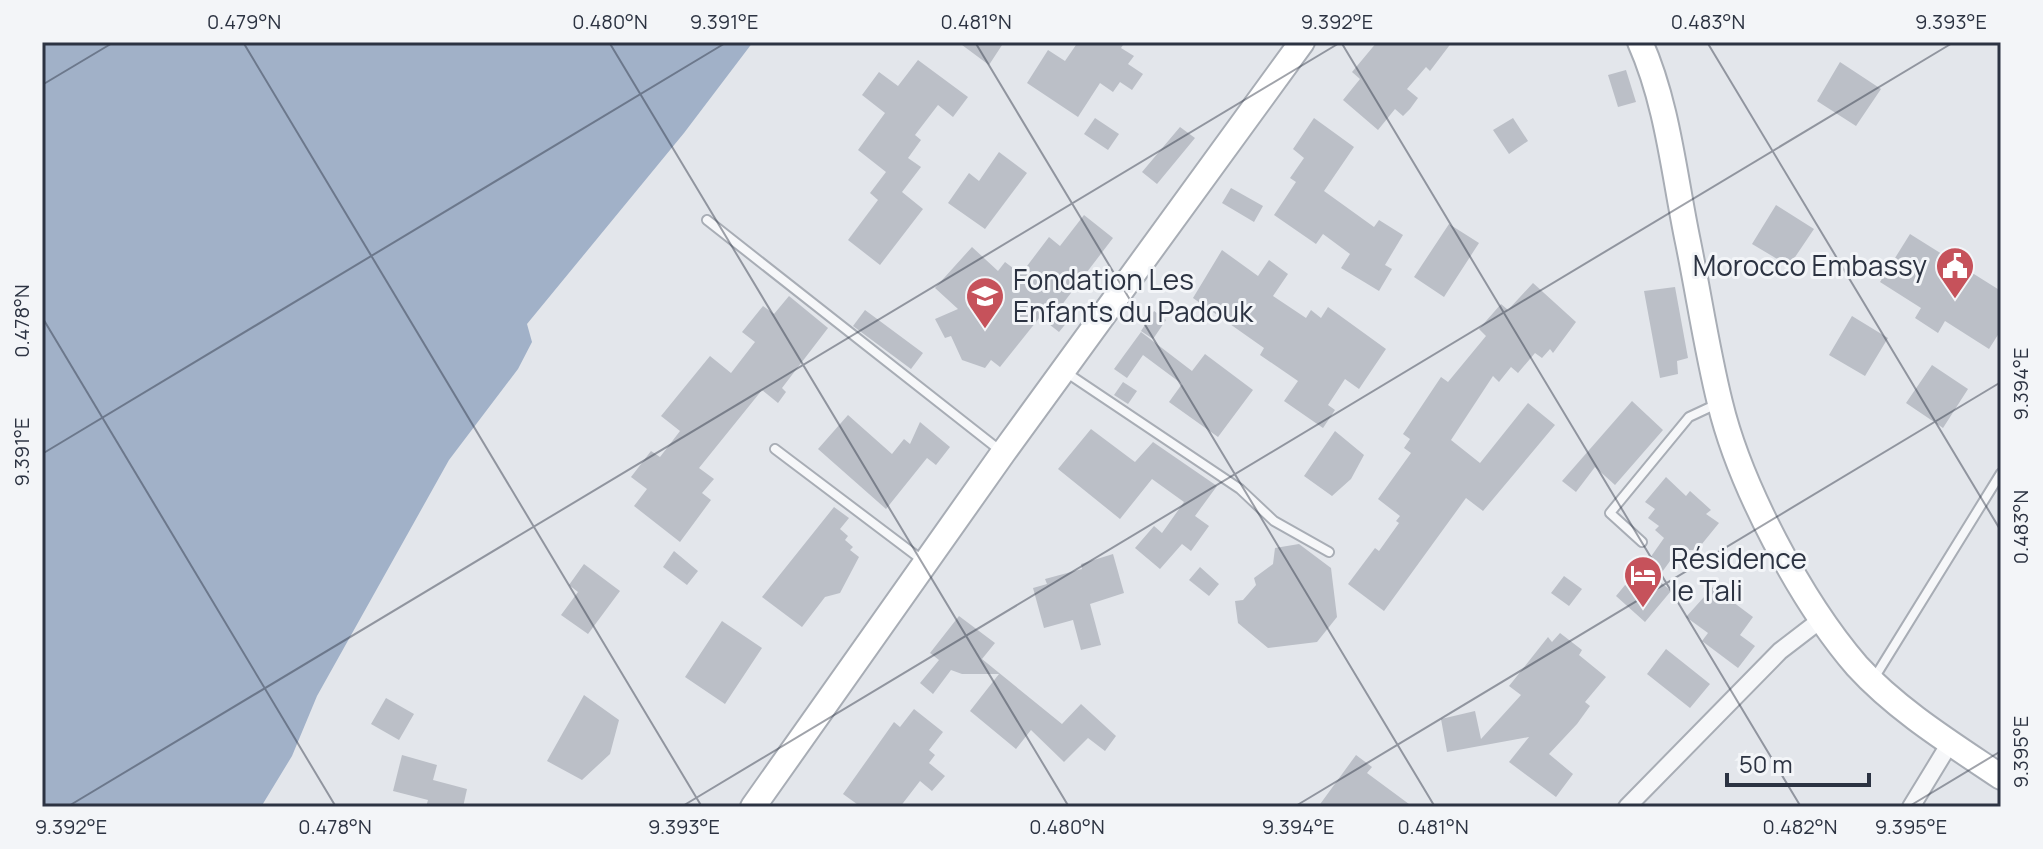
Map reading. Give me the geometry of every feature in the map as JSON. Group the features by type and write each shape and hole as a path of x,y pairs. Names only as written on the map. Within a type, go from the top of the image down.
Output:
{"main road":[{"path":"753,807 1003,453 1302,42"},
{"path":"1640,42 1662,107 1720,403 1755,498 1823,618 1872,681 1950,743 2001,777"}],"street":[{"path":"1627,807 1780,651 1823,618"},
{"path":"1919,804 1950,743"}],"lane":[{"path":"707,220 1003,453"},
{"path":"1064,371 1240,489 1274,521 1329,552"},
{"path":"1642,542 1610,513 1689,417 1720,403"},
{"path":"775,449 926,563"},
{"path":"1872,681 2001,473"}],"water":[{"path":"42,42 753,42 684,133 527,324 532,342 518,369 449,460 317,696 292,756 261,807 42,807"}],"building":[{"path":"958,42 1004,42 989,65"},
{"path":"1078,42 1125,42 1121,48 1134,56 1128,64 1143,74 1132,90 1120,82 1113,92 1100,83 1078,117 1027,83 1048,50 1065,61"},
{"path":"1377,42 1452,42 1430,71 1426,67 1407,89 1418,98 1410,109 1403,116 1395,109 1378,130 1343,100 1360,79 1352,72"},
{"path":"918,60 968,97 953,117 938,105 915,135 921,140 908,158 921,167 902,192 923,209 880,265 848,240 878,200 870,193 886,172 858,150 885,113 862,95 879,72 898,86"},
{"path":"1840,62 1881,89 1856,126 1817,101"},
{"path":"1626,70 1636,102 1618,107 1608,75"},
{"path":"1095,118 1119,134 1108,150 1084,134"},
{"path":"1314,118 1354,147 1324,191 1374,227 1379,220 1403,235 1385,265 1392,269 1379,291 1341,268 1350,254 1323,234 1316,244 1274,215 1296,182 1290,178 1304,158 1293,149"},
{"path":"1513,118 1528,141 1509,154 1493,130"},
{"path":"1180,127 1195,138 1157,184 1142,172"},
{"path":"999,152 1027,173 985,229 948,203 969,173 979,181"},
{"path":"1231,188 1263,206 1254,222 1222,203"},
{"path":"1776,205 1814,229 1789,266 1752,244"},
{"path":"1084,215 1113,238 1061,306 1073,315 1059,332 1040,317 1000,367 991,360 985,368 962,360 951,336 945,338 935,319 958,309 935,288 972,247 998,271 1005,262 1021,274 1049,237 1060,246"},
{"path":"1449,224 1479,243 1444,297 1414,277"},
{"name":"Morocco Embassy","path":"1910,234 2001,291 2001,330 1989,349 1945,321 1938,333 1915,318 1921,308 1880,282"},
{"path":"1222,250 1258,276 1269,260 1288,274 1273,296 1306,318 1311,310 1321,318 1328,307 1386,349 1359,389 1345,379 1328,405 1335,410 1323,428 1284,401 1298,381 1260,355 1264,348 1193,298"},
{"path":"1533,283 1576,322 1553,353 1550,349 1542,358 1535,353 1518,373 1511,367 1499,382 1493,376 1451,440 1480,463 1528,403 1555,425 1483,511 1466,498 1384,611 1348,584 1375,548 1379,551 1399,523 1396,521 1400,516 1378,499 1411,453 1404,448 1410,439 1403,434 1441,377 1448,382 1486,336 1479,329 1501,304 1508,310"},
{"path":"1675,287 1688,358 1677,361 1678,374 1660,378 1644,291"},
{"path":"789,296 828,328 782,388 786,392 778,403 762,390 699,468 714,479 702,493 711,500 680,542 634,506 647,489 631,477 651,451 660,457 680,431 661,416 710,356 731,373 755,342 742,332 763,306 774,314"},
{"path":"865,310 923,353 911,369 853,326"},
{"path":"1154,311 1166,320 1153,339 1141,331"},
{"path":"1852,316 1888,338 1865,376 1829,355"},
{"path":"1141,332 1192,371 1205,354 1253,390 1218,437 1169,402 1182,384 1143,355 1127,378 1114,369"},
{"path":"1932,365 1968,389 1943,428 1906,403"},
{"path":"1123,382 1137,391 1128,404 1114,395"},
{"path":"1632,401 1663,430 1615,485 1595,467 1576,492 1562,481"},
{"path":"848,415 892,454 904,439 910,444 920,422 950,447 936,465 927,458 886,509 818,449"},
{"path":"1091,429 1135,462 1153,442 1217,486 1195,516 1209,526 1191,551 1182,544 1160,569 1135,548 1154,526 1162,533 1184,502 1152,479 1120,519 1058,469"},
{"path":"1335,431 1364,455 1351,479 1332,496 1304,476"},
{"path":"1666,477 1686,496 1690,491 1711,510 1706,514 1719,523 1697,550 1678,550 1657,579 1671,591 1645,622 1616,596 1635,573 1638,575 1664,538 1655,530 1659,526 1648,518 1655,509 1645,502"},
{"path":"834,507 849,518 840,529 848,536 845,540 853,547 850,550 859,557 840,593 825,597 802,627 762,597"},
{"path":"1299,544 1331,568 1337,617 1317,642 1268,648 1238,623 1235,601 1243,600 1256,585 1254,578 1273,564 1275,548"},
{"path":"674,551 698,571 687,585 663,567"},
{"path":"1113,554 1124,593 1090,604 1101,645 1081,650 1073,620 1044,628 1033,588 1047,584 1045,579 1082,569 1081,564"},
{"path":"584,564 620,591 588,634 561,615 578,592 569,585"},
{"path":"1200,567 1219,584 1209,596 1189,580"},
{"path":"1564,576 1582,589 1569,606 1551,593"},
{"path":"1713,587 1753,617 1740,635 1755,646 1738,668 1702,641 1708,633 1686,617"},
{"path":"959,616 995,643 982,659 1062,724 1081,704 1116,736 1105,751 1088,738 1064,762 1031,730 1016,749 970,711 999,674 962,674 951,670 933,694 920,683 939,660 930,653"},
{"path":"722,621 762,648 725,704 685,677"},
{"path":"1560,633 1582,650 1579,655 1606,677 1585,702 1590,706 1577,724 1549,754 1573,774 1556,797 1509,762 1529,737 1447,752 1441,719 1475,711 1481,739 1521,695 1509,686 1548,637 1552,642"},
{"path":"1666,649 1710,684 1690,708 1647,674"},
{"path":"584,695 619,720 610,754 582,780 547,761"},
{"path":"386,698 414,714 399,740 371,724"},
{"path":"914,709 943,732 929,750 935,755 929,763 945,776 932,791 920,781 900,807 861,807 843,794 894,722 900,727"},
{"path":"402,755 437,765 433,780 467,789 463,807 426,807 428,800 393,791"},
{"path":"1356,755 1372,767 1367,773 1413,807 1318,807"}],"place":[{"name":"Morocco Embassy","path":"1955,300"},
{"name":"Fondation Les Enfants du Padouk","path":"985,330"},
{"name":"Résidence le Tali","path":"1643,609"}]}
